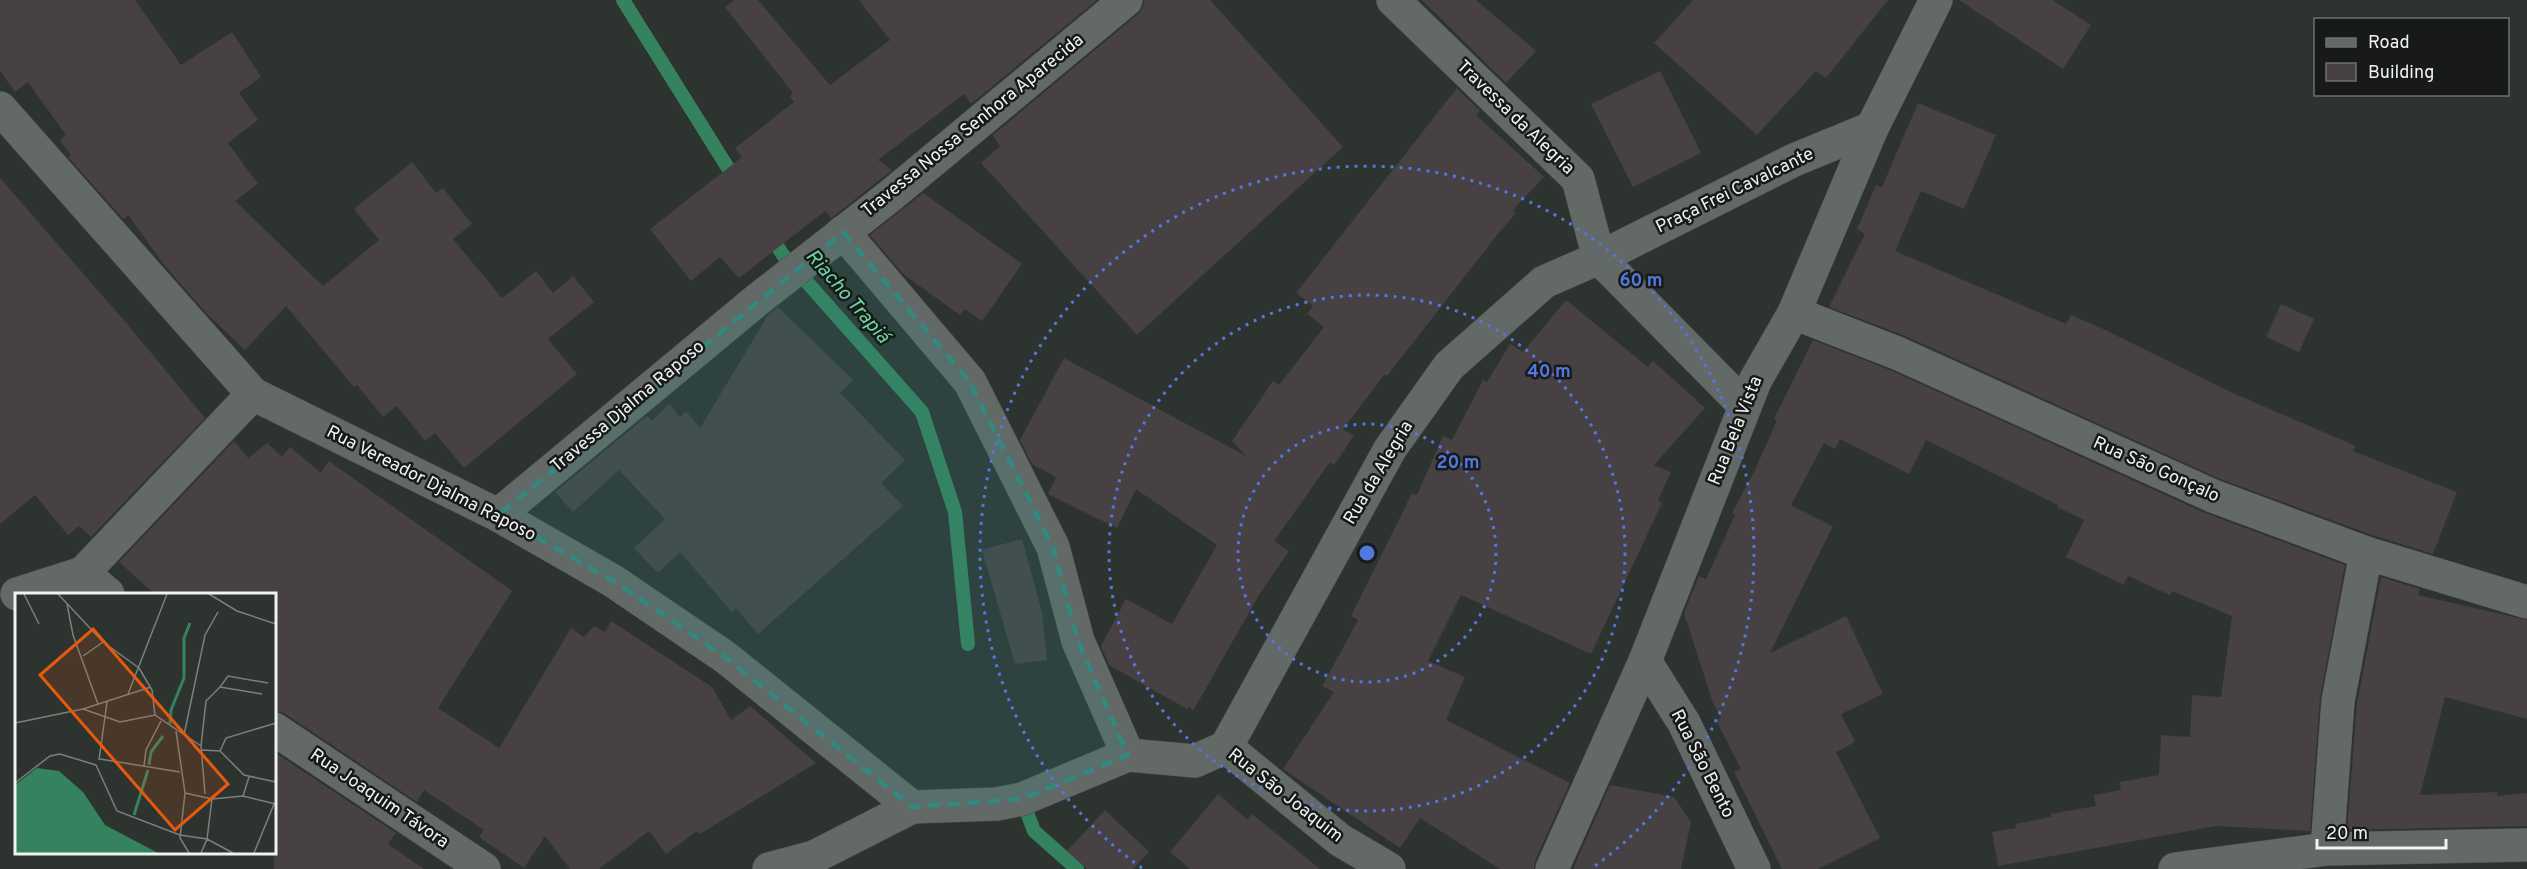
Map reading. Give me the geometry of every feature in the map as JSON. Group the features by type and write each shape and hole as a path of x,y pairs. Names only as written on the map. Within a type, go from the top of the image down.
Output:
{"street":[{"name":"Travessa Nossa Senhora Aparecida","path":"758,300 832,242 1126,0"},
{"name":"Travessa da Alegria","path":"1393,0 1578,179 1599,258"},
{"name":"Rua Bela Vista","path":"1552,869 1645,661 1755,381 1794,313 1872,128 1936,0"},
{"name":"Rua Vereador Djalma Raposo","path":"0,108 253,394 498,515 613,581 725,657 912,807"},
{"name":"Praça Frei Cavalcante","path":"1599,258 1794,160 1872,128"},
{"path":"832,242 970,382 1053,547 1078,641 1128,755"},
{"path":"1599,258 1745,406"},
{"name":"Rua da Alegria","path":"1226,747 1390,449 1449,366 1544,282 1599,258"},
{"name":"Travessa Djalma Raposo","path":"498,515 758,300"},
{"name":"Rua São Gonçalo","path":"1794,313 1897,353 2213,496 2366,553 2527,602"},
{"path":"23,593 83,573 253,394"},
{"path":"2327,849 2338,701 2366,553"},
{"path":"83,573 107,593"},
{"path":"0,600 15,596"},
{"name":"Rua São Bento","path":"1645,661 1684,723 1754,869"},
{"name":"Rua Joaquim Távora","path":"276,730 484,869"},
{"name":"Rua São Joaquim","path":"769,869 818,863 912,807 997,804 1022,799 1128,755 1195,761 1226,747 1340,840 1389,869"},
{"path":"2175,869 2327,849 2527,845"}],"highlighted area":[{"path":"843,232 970,382 1053,547 1078,641 1128,755 1022,799 912,807 725,657 613,581 498,515"}],"building":[{"path":"0,0 135,0 181,65 232,32 261,77 239,93 258,120 228,143 258,184 235,201 323,286 379,240 354,209 412,162 436,193 443,188 472,224 453,239 502,298 536,271 553,293 573,276 594,302 548,339 577,374 464,468 435,433 425,441 397,406 383,417 357,385 354,387 286,306 245,350 207,314 164,265 128,215 123,219 68,157 71,155 60,140 66,135 28,82 15,92 0,71"},
{"path":"734,0 758,0 830,85 890,40 859,0 1097,0 971,104 964,94 878,160 892,170 834,216 831,218 828,215 830,212 828,214 825,211 739,278 720,257 691,281 650,229 742,157 735,148 794,102 790,96 793,93 725,7"},
{"path":"1144,0 1210,0 1343,147 1137,335 981,163 1000,146 993,135 1138,14 1143,7"},
{"path":"1422,0 1476,0 1536,51 1506,83"},
{"path":"1693,0 1888,0 1826,78 1816,71 1757,135 1654,43"},
{"path":"1959,0 2052,0 2091,25 2063,69"},
{"path":"1660,71 1701,153 1633,187 1591,104"},
{"path":"1457,88 1480,111 1476,115 1544,177 1513,210 1516,213 1343,429 1354,436 1334,465 1330,462 1274,541 1289,551 1259,595 1193,711 1189,707 1187,709 1109,665 1101,646 1126,599 1172,624 1217,545 1136,489 1117,528 1048,494 1056,477 1032,464 1020,440 1064,358 1246,456 1232,441 1273,381 1279,385 1324,327 1307,314 1313,306 1296,293"},
{"path":"1918,103 1996,135 1964,209 1921,191 1895,251 2066,324 2071,315 2235,394 2356,446 2353,451 2457,492 2433,554 2372,535 2220,479 1905,336 1829,307 1865,234 1857,229 1876,185 1882,187"},
{"path":"0,178 128,325 205,418 91,537 79,526 68,535 35,495 0,524"},
{"path":"923,193 1022,264 982,321 965,309 960,315 903,274 870,235"},
{"path":"1566,300 1648,367 1653,361 1705,408 1654,465 1671,472 1658,501 1662,503 1591,654 1461,595 1428,661 1465,677 1446,720 1570,783 1535,861 1534,869 1500,869 1420,818 1400,848 1283,769 1334,692 1322,686 1358,620 1351,616 1412,493 1417,495 1443,436 1452,440 1483,380 1487,382 1510,344 1523,352"},
{"path":"2281,304 2314,319 2299,352 2266,337"},
{"path":"778,307 853,380 840,393 905,460 881,483 903,506 758,634 736,608 732,612 680,552 658,573 634,548 665,519 619,470 573,512 555,492 647,416 652,421 669,404 680,417 686,411 700,428 768,315"},
{"path":"1813,340 1890,370 2205,513 2345,565 2320,698 2310,831 2216,826 1998,866 1992,832 2016,828 2015,824 2051,817 2050,814 2096,806 2094,795 2121,790 2119,782 2159,775 2161,735 2190,737 2192,695 2221,697 2232,616 2172,591 2170,595 2128,576 2124,585 2066,557 2084,520 1926,440 1909,474 1840,439 1835,449 1824,443 1791,505 1833,526 1770,653 1846,616 1883,694 1841,714 1855,742 1836,752 1880,838 1818,869 1782,869 1734,772 1741,769 1716,720 1721,718 1712,700 1684,613 1699,576 1706,579 1735,515 1732,513 1754,472 1777,420 1774,419"},
{"path":"234,441 248,458 267,443 282,457 290,447 321,473 329,461 512,591 438,708 499,748 571,628 584,637 594,626 605,632 611,621 712,687 731,720 750,706 816,763 700,834 697,831 666,854 649,831 599,869 570,869 545,836 524,868 479,837 484,830 424,790 417,802 284,713 276,711 276,593 154,593 119,562"},
{"path":"1022,539 1042,612 1047,660 1015,664 982,550"},
{"path":"2381,577 2420,589 2418,595 2527,620 2527,719 2445,697 2420,795 2497,792 2497,796 2527,793 2527,826 2347,830 2357,703"},
{"path":"276,753 396,833 388,844 424,869 274,869"},
{"path":"1610,785 1674,797 1691,822 1681,869 1573,869"},
{"path":"1218,794 1248,820 1252,814 1320,869 1190,869 1170,852"},
{"path":"1105,810 1149,852 1133,869 1087,869 1067,851"}],"waterway":[{"name":"Riacho Trapiá","path":"623,0 738,184"},
{"name":"Riacho Trapiá","path":"769,233 783,255 922,412 955,512 968,644"},
{"name":"Riacho Trapiá","path":"1022,799 1034,831 1077,869"}]}
